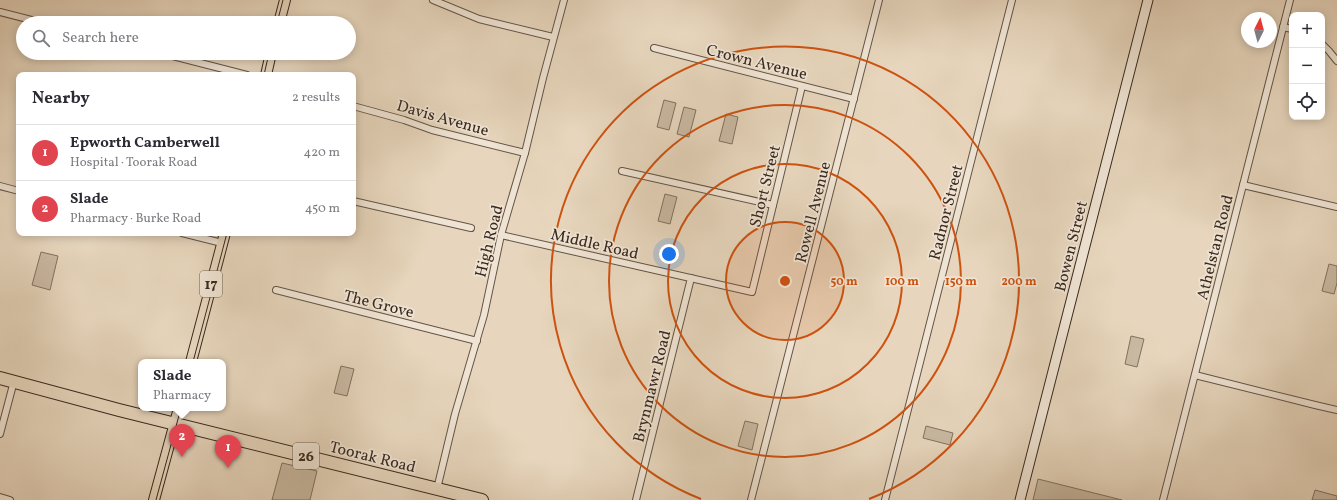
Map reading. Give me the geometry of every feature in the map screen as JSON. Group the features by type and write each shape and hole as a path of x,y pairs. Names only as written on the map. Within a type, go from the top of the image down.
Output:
{"highway":[{"name":"Toorak Road","path":"0,378 175,424 437,489 455,497 482,500"}],"main road":[{"path":"281,16 285,0"},
{"path":"267,72 269,60"},
{"name":"17","path":"192,359 224,236"},
{"path":"154,500 178,411"}],"street":[{"path":"433,0 479,19 553,37"},
{"name":"High Road","path":"437,489 455,414 477,341 501,235 525,153 553,37 564,0"},
{"name":"Rowell Avenue","path":"751,500 879,0"},
{"name":"Radnor Street","path":"885,500 1012,0"},
{"name":"Bowen Street","path":"1020,500 1148,0"},
{"name":"Athelstan Road","path":"1163,500 1290,0"},
{"path":"0,12 16,16"},
{"path":"1283,27 1289,28"},
{"path":"1325,47 1337,61"},
{"name":"Crown Avenue","path":"654,48 854,99"},
{"path":"188,60 235,72"},
{"name":"Short Street","path":"752,292 802,86"},
{"name":"Davis Avenue","path":"356,107 404,120 432,130 525,153"},
{"path":"622,171 773,205"},
{"path":"0,186 16,190"},
{"path":"1243,186 1337,208"},
{"path":"356,202 471,228"},
{"name":"Middle Road","path":"501,235 752,292"},
{"path":"194,236 222,243"},
{"name":"Brynmawr Road","path":"636,500 692,278"},
{"name":"The Grove","path":"276,290 477,341"},
{"path":"1195,375 1315,406 1337,410"},
{"path":"0,434 14,382"},
{"path":"0,497 10,500"}],"shaded area":[{"path":"664,100 676,103 669,130 657,127"},
{"path":"684,107 696,110 689,137 677,134"},
{"path":"726,114 738,117 732,144 719,141"},
{"path":"665,194 677,197 670,224 658,221"},
{"path":"41,252 58,256 50,290 32,285"},
{"path":"1329,264 1337,266 1337,283 1334,294 1322,291"},
{"path":"1131,336 1144,339 1137,367 1125,364"},
{"path":"341,366 354,369 347,396 334,393"},
{"path":"745,421 758,424 752,450 738,446"},
{"path":"926,426 953,433 950,445 923,438"},
{"path":"282,463 317,471 310,500 272,500"},
{"path":"1038,479 1122,500 1033,500"},
{"path":"1315,490 1337,496 1337,500 1312,500"}],"tram line":[{"path":"279,16 283,0"},
{"path":"265,72 267,60"},
{"path":"194,359 226,236"},
{"path":"156,500 180,411"}],"place":[{"name":"Slade","path":"182,457"},
{"name":"Epworth Camberwell","path":"228,468"}]}
